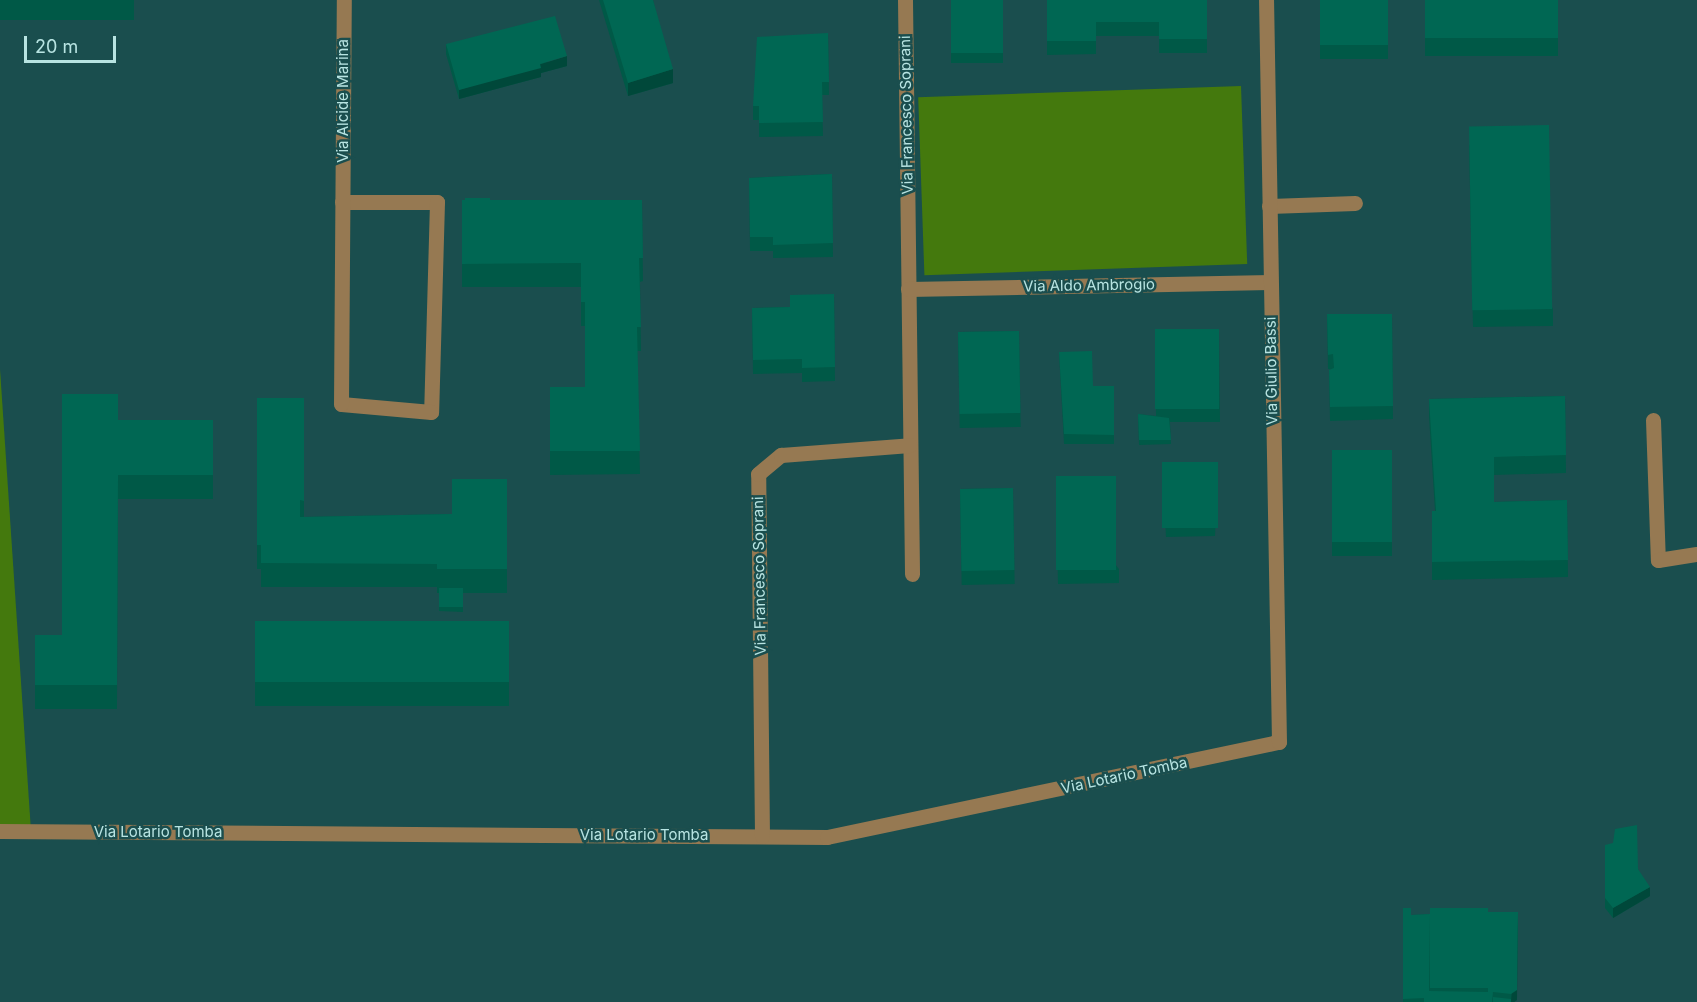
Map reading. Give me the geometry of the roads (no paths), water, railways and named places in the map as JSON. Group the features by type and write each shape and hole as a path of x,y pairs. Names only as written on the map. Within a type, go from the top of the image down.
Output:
{"street":[{"name":"Via Alcide Marina","path":"342,202 437,202 431,412 341,404 342,202 344,0"},
{"name":"Via Francesco Soprani","path":"905,0 912,574"},
{"name":"Via Giulio Bassi","path":"1266,0 1279,742"},
{"path":"1269,206 1355,203"},
{"name":"Via Aldo Ambrogio","path":"908,289 1270,282"},
{"path":"1653,420 1658,560 1697,554"},
{"name":"Via Francesco Soprani","path":"762,836 759,474 781,455 910,445"},
{"name":"Via Lotario Tomba","path":"0,831 827,837 1279,742"}]}
